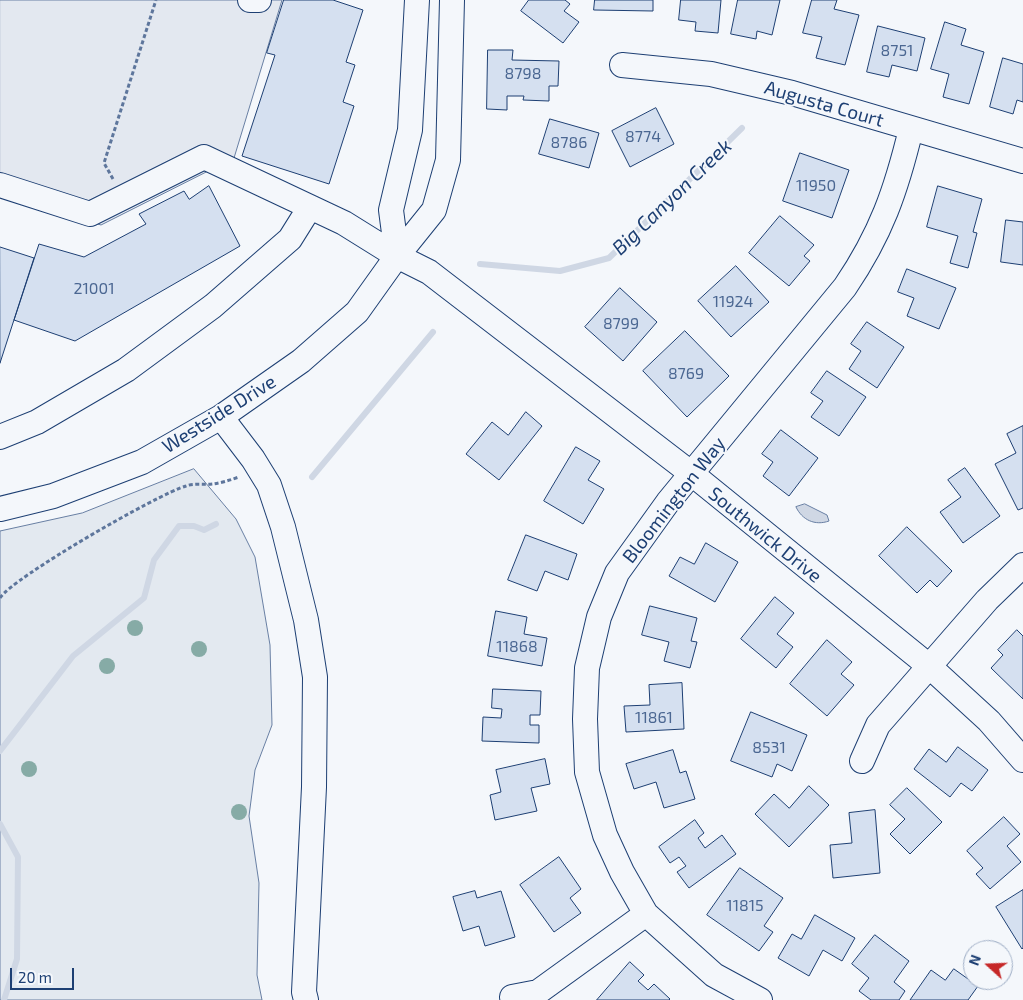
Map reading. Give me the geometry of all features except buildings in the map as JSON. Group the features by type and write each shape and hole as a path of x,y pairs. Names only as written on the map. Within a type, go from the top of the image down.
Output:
{"street":[{"path":"397,256 391,210 410,130 417,0"},
{"name":"Westside Drive","path":"0,509 53,496 142,462 221,417 301,362 357,312 397,256 434,210 448,160 452,0"},
{"name":"Augusta Court","path":"622,65 711,74 792,93 1023,161"},
{"name":"Bloomington Way","path":"760,1000 714,974 646,914 622,872 605,835 587,772 585,719 587,668 599,617 618,573 650,527 692,474 846,287 868,253 885,219 911,129"},
{"name":"Southwick Drive","path":"122,198 204,157 344,223 397,256 429,272 692,474 929,666 989,721 1023,760"},
{"path":"0,186 90,214 122,198"},
{"path":"0,436 37,422 126,370 213,306 290,239 310,207"},
{"path":"221,417 269,485 283,527 306,620 315,677 314,787 304,992 306,1000"},
{"path":"862,762 878,725 987,600 1023,565"},
{"path":"512,997 538,992 646,914"}],"path":[{"path":"122,198 104,163 156,0"},
{"path":"0,598 4,591 39,566 151,503 186,486 214,484 261,472"}],"shaded area":[{"path":"0,0 282,0 234,158 101,225 0,194"},
{"path":"194,469 236,519 255,557 270,645 272,725 255,770 249,816 259,883 257,975 262,1000 0,1000 0,531 82,513"},
{"path":"805,504 827,515 829,521 819,523 805,518 796,507"}],"waterway":[{"name":"Big Canyon Creek","path":"480,264 560,271 609,258 742,128"},
{"name":"Big Canyon Creek","path":"312,477 433,332"},
{"name":"Big Canyon Creek","path":"0,751 73,656 144,598 154,560 179,526 194,526 204,530 216,524"},
{"name":"Big Canyon Creek","path":"0,824 18,857 17,959 4,1000"}]}
